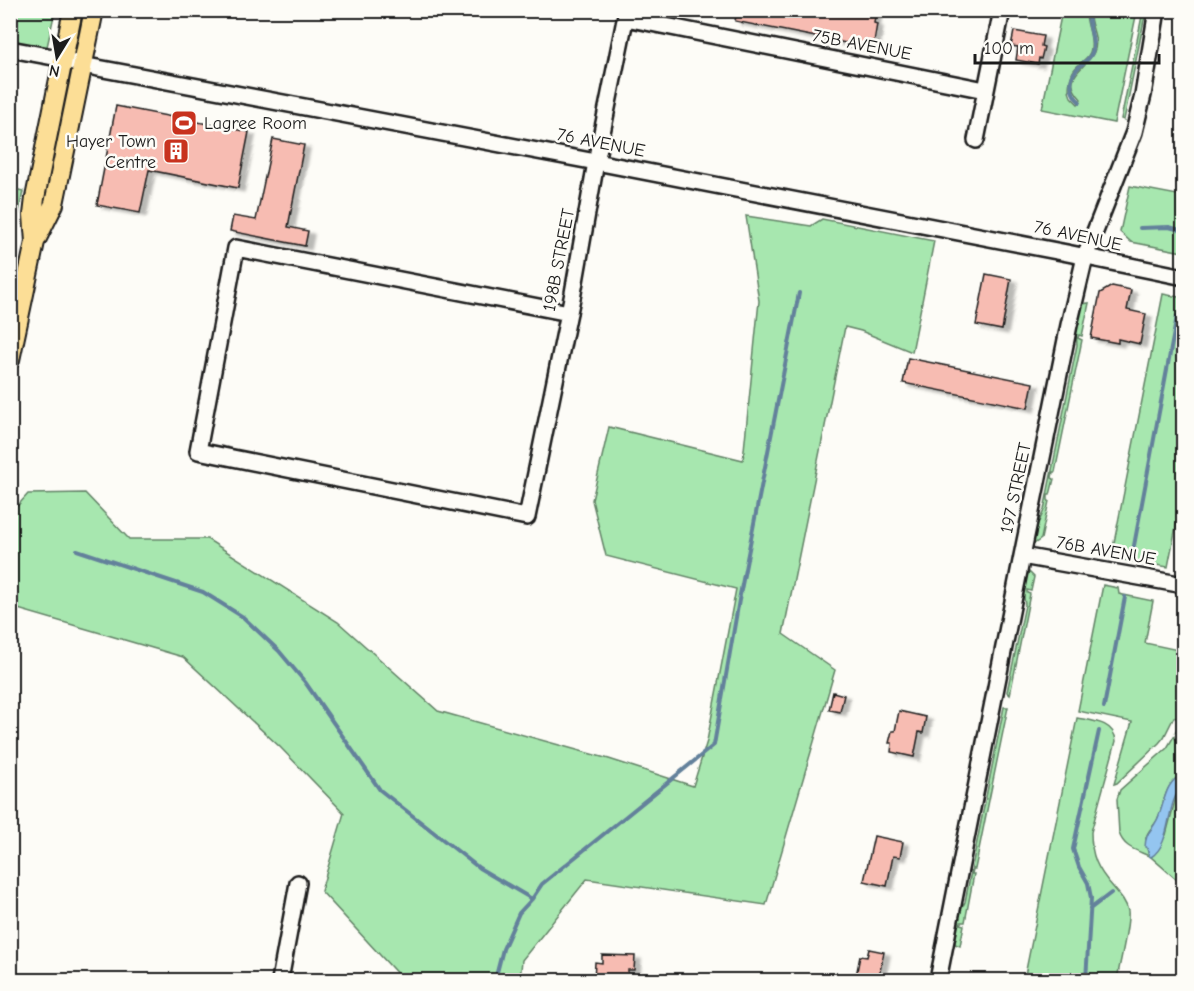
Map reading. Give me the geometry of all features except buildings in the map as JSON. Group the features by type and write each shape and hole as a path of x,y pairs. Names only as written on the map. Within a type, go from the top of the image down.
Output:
{"main road":[{"path":"35,242 33,215 35,198 74,10"},
{"path":"10,360 35,242 54,204 94,10"}],"street":[{"path":"976,140 1002,10"},
{"name":"197 STREET","path":"938,981 1084,256 1134,132 1143,95 1157,10"},
{"name":"75B AVENUE","path":"627,14 986,90"},
{"name":"198B STREET","path":"569,313 236,248 198,451 527,517 569,313 596,162 627,14"},
{"name":"76 AVENUE","path":"10,49 64,59 82,65 596,162 1184,277"},
{"name":"76B AVENUE","path":"1022,556 1184,585"},
{"path":"280,981 298,884"}],"green space":[{"path":"10,11 55,11 47,47 11,42"},
{"path":"1062,11 1086,11 1091,38 1089,55 1074,70 1070,79 1070,94 1078,104 1081,99 1075,91 1074,79 1091,58 1096,42 1090,11 1137,11 1114,123 1042,109"},
{"path":"1143,11 1150,11 1144,20 1124,120 1121,119"},
{"path":"1130,186 1183,196 1183,252 1131,242 1120,232"},
{"path":"10,188 23,191 11,253"},
{"path":"746,216 811,226 822,219 934,241 912,352 861,331 845,327 783,634 835,670 766,905 587,879 522,960 520,980 403,980 321,891 344,813 280,747 183,657 11,607 11,513 28,494 85,493 129,539 207,539 338,622 438,711 609,759 693,786 707,741 736,589 606,556 592,500 609,427 743,460 759,301"},
{"path":"1163,294 1184,298 1183,491 1168,567 1111,558"},
{"path":"1089,303 1082,336 1079,335 1078,338 1082,340 1055,472 1053,472 1052,478 1054,479 1050,495 1048,495 1049,501 1041,539 1034,544 1035,530 1044,510 1077,345 1076,329 1082,304"},
{"path":"1029,572 1034,577 1031,591 1027,590 1030,594 1010,695 1007,692 1025,605 1023,590"},
{"path":"1103,585 1118,588 1119,594 1153,601 1145,643 1183,651 1183,727 1176,731 1181,720 1174,717 1159,743 1114,784 1132,722 1078,711"},
{"path":"1004,707 1008,707 975,869 972,874 974,874 965,922 960,924 964,925 960,946 955,944 959,914 965,902"},
{"path":"1077,718 1107,726 1116,741 1091,832 1096,862 1124,901 1128,911 1126,935 1117,980 1024,980"},
{"path":"1174,736 1183,750 1183,775 1176,778 1168,789 1159,816 1149,831 1146,842 1149,856 1131,848 1121,838 1117,799 1120,790 1167,748"},
{"path":"1183,787 1183,885 1151,857 1166,835 1177,793"}],"water":[{"path":"1183,775 1183,787 1177,793 1174,801 1163,842 1151,857 1145,847 1148,835 1160,814 1172,782"}],"waterway":[{"path":"1080,102 1074,95 1071,82 1074,73 1093,51 1088,19 1089,10"},
{"path":"1140,228 1169,227 1184,231"},
{"path":"495,980 503,949 519,913 542,884 714,745 739,600 799,293"},
{"path":"1133,551 1177,316"},
{"path":"77,550 203,592 243,617 279,651 305,682 380,790 479,868 532,899"},
{"path":"1104,707 1125,597"},
{"path":"1086,980 1091,898 1088,883 1073,849 1099,731"},
{"path":"1090,909 1111,893"}],"place":[{"name":"Lagree Room","path":"184,123"},
{"name":"Hayer Town Centre","path":"176,151"}]}
